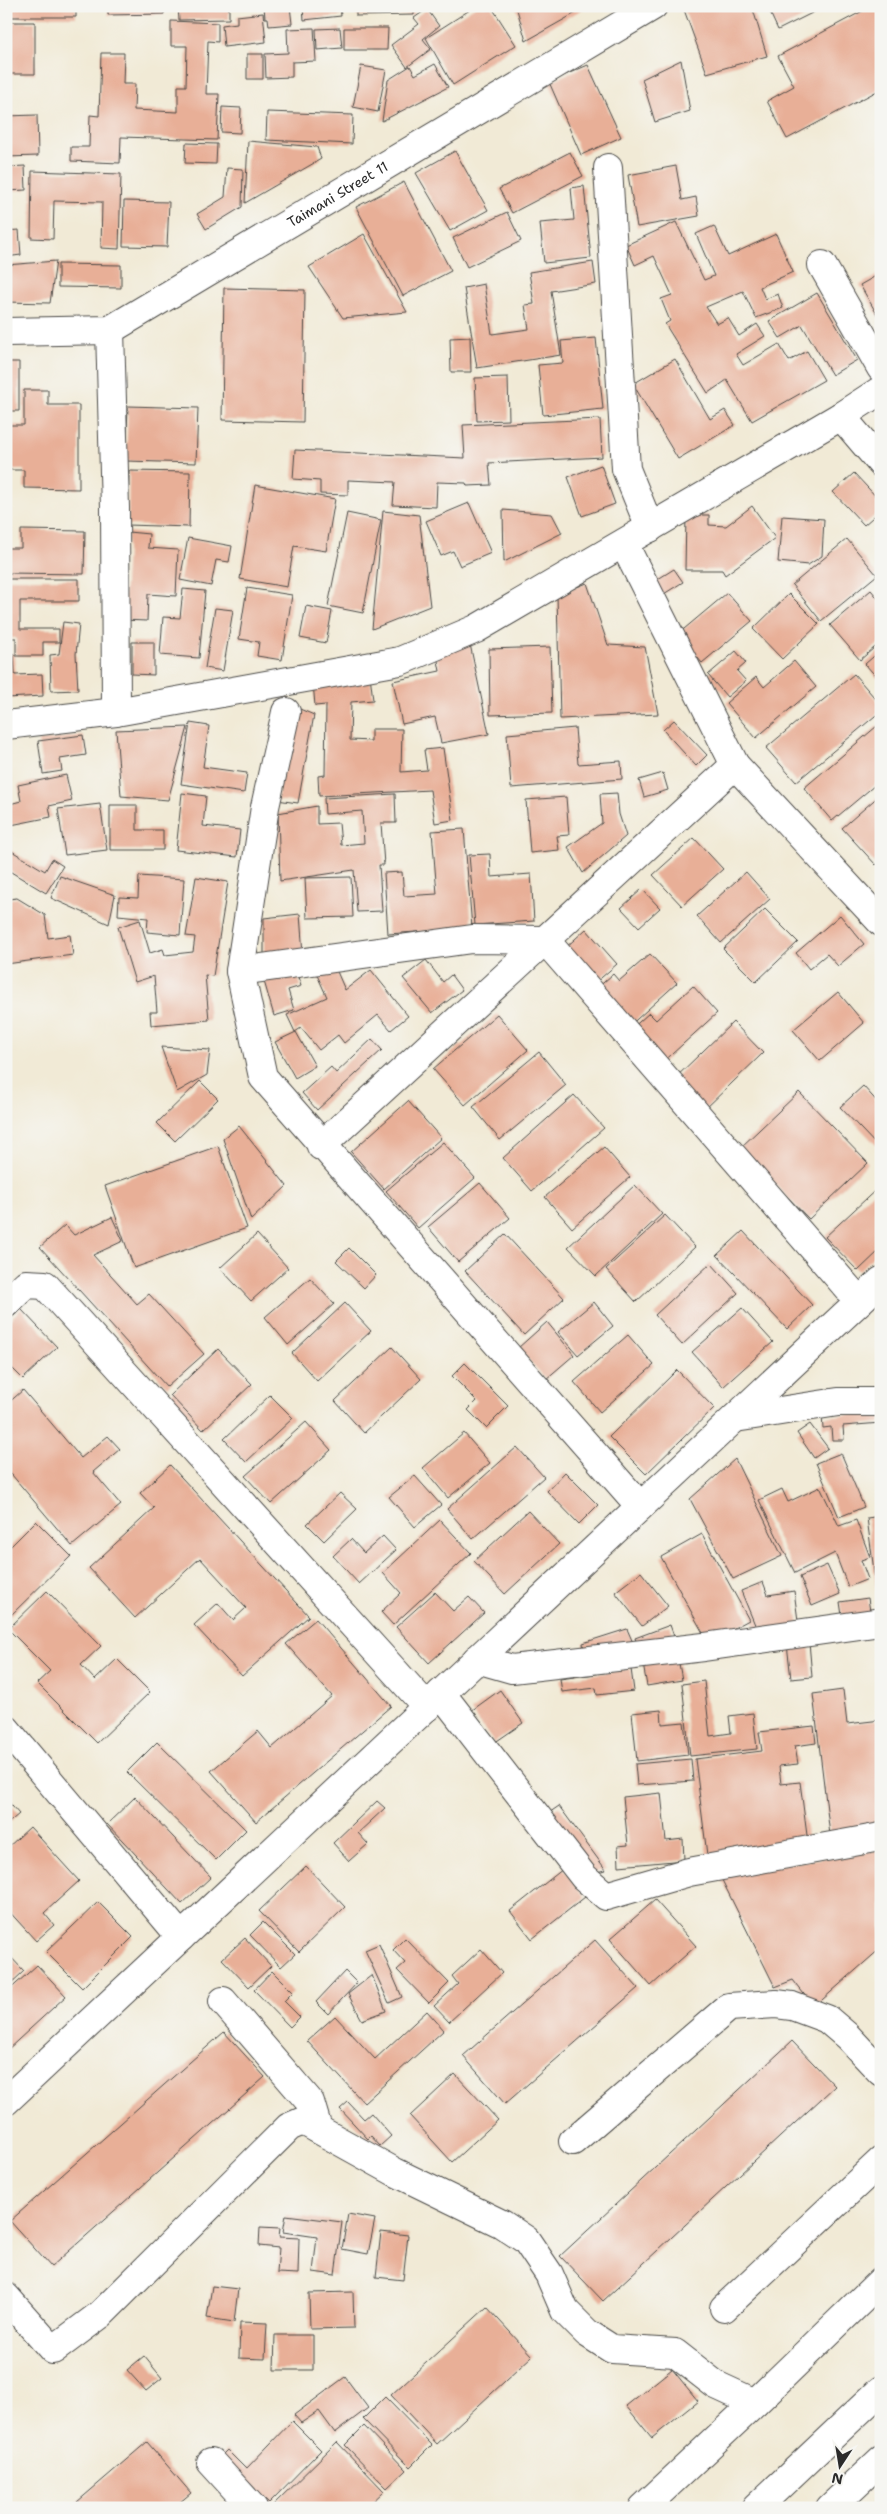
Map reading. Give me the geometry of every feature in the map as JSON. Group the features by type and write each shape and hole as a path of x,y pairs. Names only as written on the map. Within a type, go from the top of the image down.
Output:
{"street":[{"name":"Taimani Street 11","path":"6,332 110,330 653,6"},
{"path":"608,168 626,469 650,528"},
{"path":"822,265 881,368"},
{"path":"110,330 115,508 116,712"},
{"path":"6,724 116,712 400,661 476,629 841,416 881,390"},
{"path":"841,416 881,463"},
{"path":"624,544 734,765 881,922"},
{"path":"286,712 265,807 240,971 263,1077 321,1146 640,1506"},
{"path":"321,1146 734,765"},
{"path":"240,971 472,939 544,940 860,1301"},
{"path":"6,2101 881,1281"},
{"path":"6,1303 26,1284 45,1285 434,1700 584,1877 606,1896 689,1872 881,1837"},
{"path":"735,1418 838,1402 881,1402"},
{"path":"478,1659 512,1669 704,1647 881,1622"},
{"path":"6,1729 181,1937"},
{"path":"223,2001 310,2102 318,2129"},
{"path":"573,2142 730,2007 776,2004 792,2006 827,2019 847,2036 881,2072"},
{"path":"6,2296 54,2350 101,2314 288,2127 303,2121 395,2172 502,2224 526,2240 550,2274 565,2311 587,2333 612,2349 675,2353 716,2385 756,2403"},
{"path":"724,2308 881,2162"},
{"path":"643,2508 756,2403 881,2281"},
{"path":"756,2508 881,2390"},
{"path":"830,2508 881,2460"},
{"path":"210,2462 253,2508"}],"building":[{"path":"6,6 76,6 76,17 6,17"},
{"path":"108,6 164,6 164,14 108,15"},
{"path":"178,6 229,6 229,19 179,20"},
{"path":"264,6 290,6 292,24 269,26 268,18 265,18"},
{"path":"303,6 340,6 341,16 304,20"},
{"path":"356,6 414,6 414,15 356,16"},
{"path":"476,6 491,6 516,45 453,85 426,38"},
{"path":"516,6 588,6 526,41"},
{"path":"752,6 767,56 707,73 683,7"},
{"path":"767,6 826,6 778,30"},
{"path":"872,6 881,6 881,89 787,139 767,101 794,86 778,56"},
{"path":"427,9 439,26 423,39 431,49 407,67 391,45 419,24 414,18"},
{"path":"263,13 266,42 224,47 222,25 237,23 237,16"},
{"path":"171,21 218,23 218,42 208,41 206,94 219,94 217,140 121,137 120,163 71,161 71,147 89,147 90,115 99,116 101,53 124,53 123,84 135,84 134,110 178,112 178,86 186,86 187,46 171,46"},
{"path":"6,22 35,22 35,74 6,74"},
{"path":"314,28 316,61 292,62 292,77 266,78 265,54 288,53 287,29"},
{"path":"340,28 342,48 317,50 316,29"},
{"path":"344,28 388,28 387,50 344,50"},
{"path":"247,54 263,54 263,79 247,79"},
{"path":"681,60 690,111 655,122 642,79"},
{"path":"435,64 448,87 382,121 388,80 410,66 415,75"},
{"path":"588,65 621,137 581,155 549,82"},
{"path":"361,66 386,70 378,112 353,107"},
{"path":"222,107 241,108 240,133 221,132"},
{"path":"267,112 353,115 352,144 266,140"},
{"path":"37,115 38,156 6,157 6,116"},
{"path":"248,141 317,147 321,159 245,203"},
{"path":"186,143 217,144 216,164 185,163"},
{"path":"455,151 488,210 450,231 416,173"},
{"path":"570,152 583,176 512,213 499,189"},
{"path":"25,166 26,190 6,191 6,167"},
{"path":"676,166 682,200 696,197 699,216 637,227 628,175"},
{"path":"227,168 243,169 242,207 206,229 197,214 225,197"},
{"path":"32,171 121,174 119,249 101,248 102,202 54,201 53,239 31,238"},
{"path":"404,182 451,271 403,296 356,207"},
{"path":"584,186 591,258 544,263 540,223 574,220 571,188"},
{"path":"124,201 169,202 167,247 123,246"},
{"path":"507,212 521,241 467,267 453,238"},
{"path":"676,222 704,280 714,276 696,234 714,226 728,256 776,234 793,272 760,287 765,299 778,294 783,308 756,318 743,291 706,307 717,324 728,318 739,336 757,324 765,336 736,354 743,365 779,344 789,361 807,351 824,380 752,421 727,380 708,393 665,324 670,321 661,299 672,295 654,256 635,265 626,245"},
{"path":"19,230 21,255 6,257 6,231"},
{"path":"364,234 407,312 343,318 309,267"},
{"path":"56,261 50,303 6,302 6,265"},
{"path":"593,262 596,284 551,291 561,355 477,368 464,288 484,284 492,334 529,329 525,305 534,304 529,272"},
{"path":"58,264 121,265 121,288 58,287"},
{"path":"881,273 881,321 860,285"},
{"path":"224,288 305,290 303,422 222,420"},
{"path":"817,293 857,360 832,375 802,325 780,338 769,321"},
{"path":"470,337 471,372 451,372 450,338"},
{"path":"596,338 603,409 543,415 538,365 563,363 561,341"},
{"path":"675,359 710,419 725,410 735,425 678,459 633,384"},
{"path":"6,362 19,362 19,411 6,411"},
{"path":"508,377 509,420 477,421 475,378"},
{"path":"24,390 48,390 48,405 79,405 79,489 24,488 24,470 6,470 6,425 24,425"},
{"path":"128,406 198,408 196,463 126,461"},
{"path":"600,419 602,457 489,463 491,485 467,486 466,483 437,482 436,507 393,505 395,482 348,480 348,495 320,494 320,481 293,479 295,450 465,458 463,425"},
{"path":"601,465 615,504 582,516 568,477"},
{"path":"129,471 190,472 189,527 128,525"},
{"path":"854,473 881,502 881,510 864,525 833,492"},
{"path":"255,485 335,499 326,551 294,546 287,587 240,579"},
{"path":"469,503 491,553 460,566 453,551 441,556 426,521"},
{"path":"752,506 775,538 725,575 722,570 685,570 686,515 709,515 709,525 726,526"},
{"path":"503,510 552,514 562,533 504,562"},
{"path":"383,511 419,515 430,606 372,629"},
{"path":"347,513 381,520 363,613 328,606"},
{"path":"782,516 824,519 822,556 808,565 778,562"},
{"path":"21,530 85,531 84,574 6,573 6,548 21,548"},
{"path":"128,532 149,534 148,548 178,550 176,596 148,594 147,621 123,620"},
{"path":"188,538 232,546 229,562 216,560 211,586 180,580"},
{"path":"847,539 877,575 821,621 792,585"},
{"path":"674,569 683,582 659,597 650,584"},
{"path":"6,579 79,579 79,601 20,601 20,629 59,629 59,642 43,642 43,656 16,656 16,638 6,638"},
{"path":"587,583 608,645 645,647 658,714 560,719 557,595"},
{"path":"247,588 292,595 282,660 257,656 259,642 239,639"},
{"path":"183,589 205,591 199,658 160,655 163,617 180,618"},
{"path":"871,590 881,602 881,642 860,660 830,625"},
{"path":"727,593 752,621 702,663 678,634"},
{"path":"789,594 819,624 782,659 753,629"},
{"path":"306,606 332,611 326,643 300,638"},
{"path":"215,608 233,610 223,671 205,668"},
{"path":"63,622 79,624 76,654 78,690 51,691 50,655 59,654"},
{"path":"132,642 154,642 154,675 132,674"},
{"path":"470,644 489,734 441,743 435,717 402,724 393,681 440,671 436,651"},
{"path":"550,647 552,713 490,715 489,649"},
{"path":"881,650 881,682 865,664"},
{"path":"736,651 746,663 737,671 746,681 727,697 708,675"},
{"path":"6,654 14,654 15,675 42,674 43,696 6,698"},
{"path":"794,661 816,687 756,738 726,703 756,677 764,687"},
{"path":"854,674 881,705 881,711 796,782 766,748"},
{"path":"370,675 373,700 351,702 350,740 371,741 371,729 402,729 401,772 427,770 424,750 443,748 453,820 435,823 430,790 319,796 318,776 325,775 326,705 315,706 313,682"},
{"path":"295,707 314,715 298,803 277,800"},
{"path":"674,720 707,755 696,766 663,730"},
{"path":"190,723 209,726 203,767 247,773 244,793 181,784"},
{"path":"877,726 881,730 881,780 832,821 804,788"},
{"path":"188,727 168,800 121,796 116,730"},
{"path":"575,728 578,764 621,761 622,779 511,788 507,734"},
{"path":"83,735 86,755 60,759 62,771 43,774 38,741"},
{"path":"663,773 668,790 644,797 639,780"},
{"path":"66,775 72,801 49,806 51,817 6,826 6,805 21,801 18,785"},
{"path":"182,793 206,796 203,826 240,830 237,857 176,850"},
{"path":"617,793 619,814 626,836 583,873 568,847 602,823 600,794"},
{"path":"395,794 396,823 381,823 384,865 379,865 382,911 357,912 354,870 280,881 278,813 317,806 317,824 339,823 341,845 364,843 362,811 325,814 324,798"},
{"path":"881,794 881,860 876,865 842,828"},
{"path":"566,797 569,835 557,836 559,850 530,853 526,800"},
{"path":"100,804 107,850 65,855 58,809"},
{"path":"110,805 137,805 137,830 163,830 163,850 110,850"},
{"path":"464,829 472,928 388,934 384,873 402,872 404,896 437,894 432,831"},
{"path":"694,838 723,869 682,906 653,875"},
{"path":"10,850 45,871 52,859 63,866 46,893 6,869 6,856"},
{"path":"490,854 491,877 531,874 534,921 475,925 469,855"},
{"path":"746,872 770,899 721,943 697,916"},
{"path":"60,876 115,895 109,924 51,898"},
{"path":"139,876 184,879 180,935 147,932 148,918 118,915 119,897 138,898"},
{"path":"196,877 228,882 213,976 205,975 209,1020 151,1025 150,1012 157,1012 154,976 135,982 118,927 140,920 150,953 163,949 165,955 193,952 195,937 186,936"},
{"path":"351,877 353,917 307,918 305,878"},
{"path":"642,889 660,908 639,927 621,908"},
{"path":"6,890 9,899 17,898 45,915 48,938 70,935 73,955 6,964"},
{"path":"765,909 798,942 756,982 723,949"},
{"path":"300,914 303,955 264,958 264,918"},
{"path":"840,915 864,944 838,966 827,954 809,969 796,953"},
{"path":"586,929 617,964 594,984 563,950"},
{"path":"650,954 677,983 627,1028 594,991 613,974 619,981"},
{"path":"426,960 443,982 451,975 462,990 432,1013 403,978"},
{"path":"335,967 345,990 371,970 408,1016 391,1030 378,1015 344,1043 338,1035 319,1050 301,1028 295,1032 287,1015 327,997 317,975"},
{"path":"296,971 301,986 288,990 294,1010 274,1016 264,981"},
{"path":"693,986 717,1013 660,1065 629,1031 649,1013 656,1020"},
{"path":"838,992 864,1023 820,1061 793,1030"},
{"path":"497,1014 528,1050 465,1105 433,1069"},
{"path":"733,1022 763,1053 701,1113 671,1082"},
{"path":"296,1032 315,1066 295,1078 275,1042"},
{"path":"372,1039 382,1050 317,1110 302,1093 331,1067 336,1073"},
{"path":"161,1047 210,1050 207,1075 177,1092"},
{"path":"539,1052 566,1085 500,1140 473,1107"},
{"path":"200,1081 218,1099 175,1141 157,1123"},
{"path":"863,1086 881,1106 881,1150 840,1107"},
{"path":"799,1092 868,1163 809,1219 740,1148"},
{"path":"574,1095 604,1128 532,1191 503,1158"},
{"path":"408,1101 441,1138 384,1189 351,1152"},
{"path":"239,1126 287,1186 251,1220 223,1139"},
{"path":"443,1142 475,1178 418,1228 386,1191"},
{"path":"218,1146 247,1228 134,1268 105,1186"},
{"path":"604,1147 630,1177 572,1228 545,1197"},
{"path":"480,1183 510,1218 458,1262 428,1227"},
{"path":"635,1185 662,1214 596,1276 568,1247"},
{"path":"881,1185 881,1249 858,1271 825,1237"},
{"path":"665,1215 695,1247 636,1302 606,1269"},
{"path":"112,1217 123,1241 93,1255 137,1304 149,1294 204,1354 167,1387 40,1247 65,1225 74,1235"},
{"path":"743,1231 812,1305 787,1329 717,1255"},
{"path":"257,1234 288,1268 251,1301 220,1268"},
{"path":"505,1234 564,1298 524,1335 465,1271"},
{"path":"349,1248 376,1275 364,1288 336,1261"},
{"path":"711,1263 738,1293 682,1345 655,1315"},
{"path":"310,1278 334,1304 288,1345 265,1317"},
{"path":"594,1302 613,1326 578,1355 558,1332"},
{"path":"345,1303 371,1331 317,1381 292,1353"},
{"path":"742,1308 773,1342 723,1387 692,1352"},
{"path":"21,1309 57,1347 23,1379 6,1362 6,1323"},
{"path":"547,1322 574,1355 546,1379 518,1348"},
{"path":"628,1335 654,1365 600,1412 574,1382"},
{"path":"392,1347 421,1379 364,1433 335,1401"},
{"path":"218,1349 252,1384 203,1430 170,1395"},
{"path":"465,1363 508,1406 486,1428 468,1410 477,1401 452,1376"},
{"path":"677,1370 714,1408 646,1474 609,1437"},
{"path":"23,1390 81,1458 108,1436 120,1449 93,1472 121,1505 72,1546 6,1468 6,1405"},
{"path":"270,1395 293,1418 246,1462 224,1439"},
{"path":"881,1412 881,1423 843,1426 844,1440 832,1440 831,1427 823,1428 822,1417"},
{"path":"306,1422 331,1450 271,1504 245,1476"},
{"path":"810,1424 828,1448 814,1458 797,1433"},
{"path":"464,1433 490,1463 448,1498 423,1468"},
{"path":"517,1447 544,1477 473,1539 447,1509"},
{"path":"841,1453 864,1507 839,1517 816,1463"},
{"path":"735,1459 782,1556 733,1579 690,1499"},
{"path":"170,1465 309,1616 242,1676 194,1625 218,1603 233,1620 246,1608 200,1558 135,1618 89,1568 154,1508 140,1493"},
{"path":"565,1472 598,1505 579,1524 547,1491"},
{"path":"415,1476 441,1505 415,1527 389,1497"},
{"path":"820,1487 839,1526 856,1520 870,1557 861,1560 868,1579 848,1587 835,1553 795,1573 759,1500 782,1489 788,1502"},
{"path":"340,1493 357,1509 324,1541 307,1524"},
{"path":"528,1511 559,1544 505,1594 474,1561"},
{"path":"881,1516 881,1617 880,1617 867,1518"},
{"path":"440,1520 471,1553 393,1625 381,1612 401,1593 383,1573"},
{"path":"36,1521 71,1556 6,1620 6,1551"},
{"path":"702,1534 749,1620 708,1642 661,1557"},
{"path":"383,1536 396,1550 359,1584 333,1556 351,1539 364,1553"},
{"path":"827,1565 840,1594 812,1606 800,1577"},
{"path":"641,1572 668,1606 642,1626 615,1592"},
{"path":"763,1582 768,1595 794,1591 799,1628 758,1632 741,1591"},
{"path":"47,1591 101,1646 81,1665 95,1680 117,1659 150,1692 97,1743 37,1683 50,1671 8,1629"},
{"path":"435,1592 453,1611 469,1597 484,1613 429,1663 396,1627"},
{"path":"868,1598 871,1618 843,1622 840,1602"},
{"path":"316,1619 391,1706 256,1822 211,1771 258,1731 272,1748 332,1696 286,1644"},
{"path":"670,1625 676,1642 641,1654 635,1638"},
{"path":"627,1629 638,1654 586,1662 583,1643"},
{"path":"809,1642 812,1677 791,1679 787,1644"},
{"path":"678,1658 682,1680 647,1686 643,1664"},
{"path":"631,1669 634,1691 597,1695 596,1688 562,1692 560,1679"},
{"path":"704,1681 710,1736 731,1733 729,1716 753,1713 757,1749 690,1756 682,1684"},
{"path":"500,1690 523,1723 494,1743 471,1711"},
{"path":"843,1690 847,1724 881,1720 881,1830 830,1835 813,1694"},
{"path":"661,1710 662,1724 684,1722 688,1755 637,1761 632,1713"},
{"path":"814,1726 816,1743 795,1746 798,1764 779,1766 781,1784 800,1782 808,1843 707,1855 695,1759 762,1751 759,1732"},
{"path":"157,1742 246,1830 216,1860 127,1772"},
{"path":"691,1759 693,1781 637,1785 635,1764"},
{"path":"661,1793 666,1841 683,1839 684,1860 619,1866 618,1846 628,1845 623,1797"},
{"path":"135,1797 211,1877 182,1904 107,1824"},
{"path":"6,1799 19,1814 6,1825"},
{"path":"377,1801 385,1808 358,1833 368,1844 349,1861 333,1843"},
{"path":"559,1806 606,1870 585,1874 543,1817"},
{"path":"30,1827 79,1881 44,1913 54,1925 36,1941 6,1908 6,1849"},
{"path":"878,1850 881,1853 881,1948 814,2007 793,1980 775,1987 719,1874"},
{"path":"306,1866 345,1907 299,1952 259,1911"},
{"path":"563,1869 585,1897 532,1939 510,1911"},
{"path":"655,1900 696,1946 651,1986 610,1939"},
{"path":"98,1902 133,1937 82,1988 46,1952"},
{"path":"263,1922 295,1954 281,1967 250,1935"},
{"path":"245,1938 271,1966 249,1987 222,1959"},
{"path":"405,1938 449,1983 429,2003 397,1970 405,1963 393,1950"},
{"path":"595,1940 638,1988 505,2104 463,2056"},
{"path":"379,1944 402,1997 389,2003 365,1950"},
{"path":"481,1949 502,1973 449,2022 434,2006 458,1984 452,1976"},
{"path":"6,1952 24,1971 6,1988"},
{"path":"37,1965 66,1996 6,2051 6,1993"},
{"path":"272,1971 293,1992 284,2001 300,2017 290,2027 254,1990"},
{"path":"345,1971 357,1983 328,2014 316,2002"},
{"path":"372,1975 386,2011 362,2020 348,1994"},
{"path":"427,2011 444,2030 364,2103 307,2041 335,2016 375,2059"},
{"path":"224,2032 265,2077 51,2267 10,2221"},
{"path":"792,2041 835,2086 603,2301 560,2256"},
{"path":"455,2074 498,2120 452,2162 410,2116"},
{"path":"348,2102 364,2119 371,2113 391,2136 380,2146 371,2136 368,2139 340,2109"},
{"path":"348,2214 375,2219 368,2254 342,2249"},
{"path":"286,2215 342,2222 335,2275 313,2272 317,2237 283,2232"},
{"path":"260,2227 280,2228 279,2237 299,2238 298,2274 277,2273 279,2248 259,2246"},
{"path":"381,2232 408,2235 403,2280 376,2277"},
{"path":"212,2286 238,2289 234,2322 207,2318"},
{"path":"353,2292 354,2328 310,2329 309,2293"},
{"path":"487,2307 532,2356 437,2444 391,2395"},
{"path":"240,2322 267,2323 265,2359 239,2358"},
{"path":"275,2335 313,2335 313,2370 274,2370"},
{"path":"144,2356 162,2378 146,2391 127,2370"},
{"path":"672,2369 698,2401 652,2438 626,2406"},
{"path":"345,2377 368,2408 335,2433 319,2411 301,2423 294,2415"},
{"path":"385,2397 432,2445 410,2467 363,2419"},
{"path":"292,2421 321,2450 269,2503 243,2479 216,2461 227,2450 246,2469"},
{"path":"364,2426 406,2470 387,2488 345,2445"},
{"path":"147,2442 191,2493 173,2508 70,2508"},
{"path":"337,2442 384,2491 366,2508 270,2508"}]}
